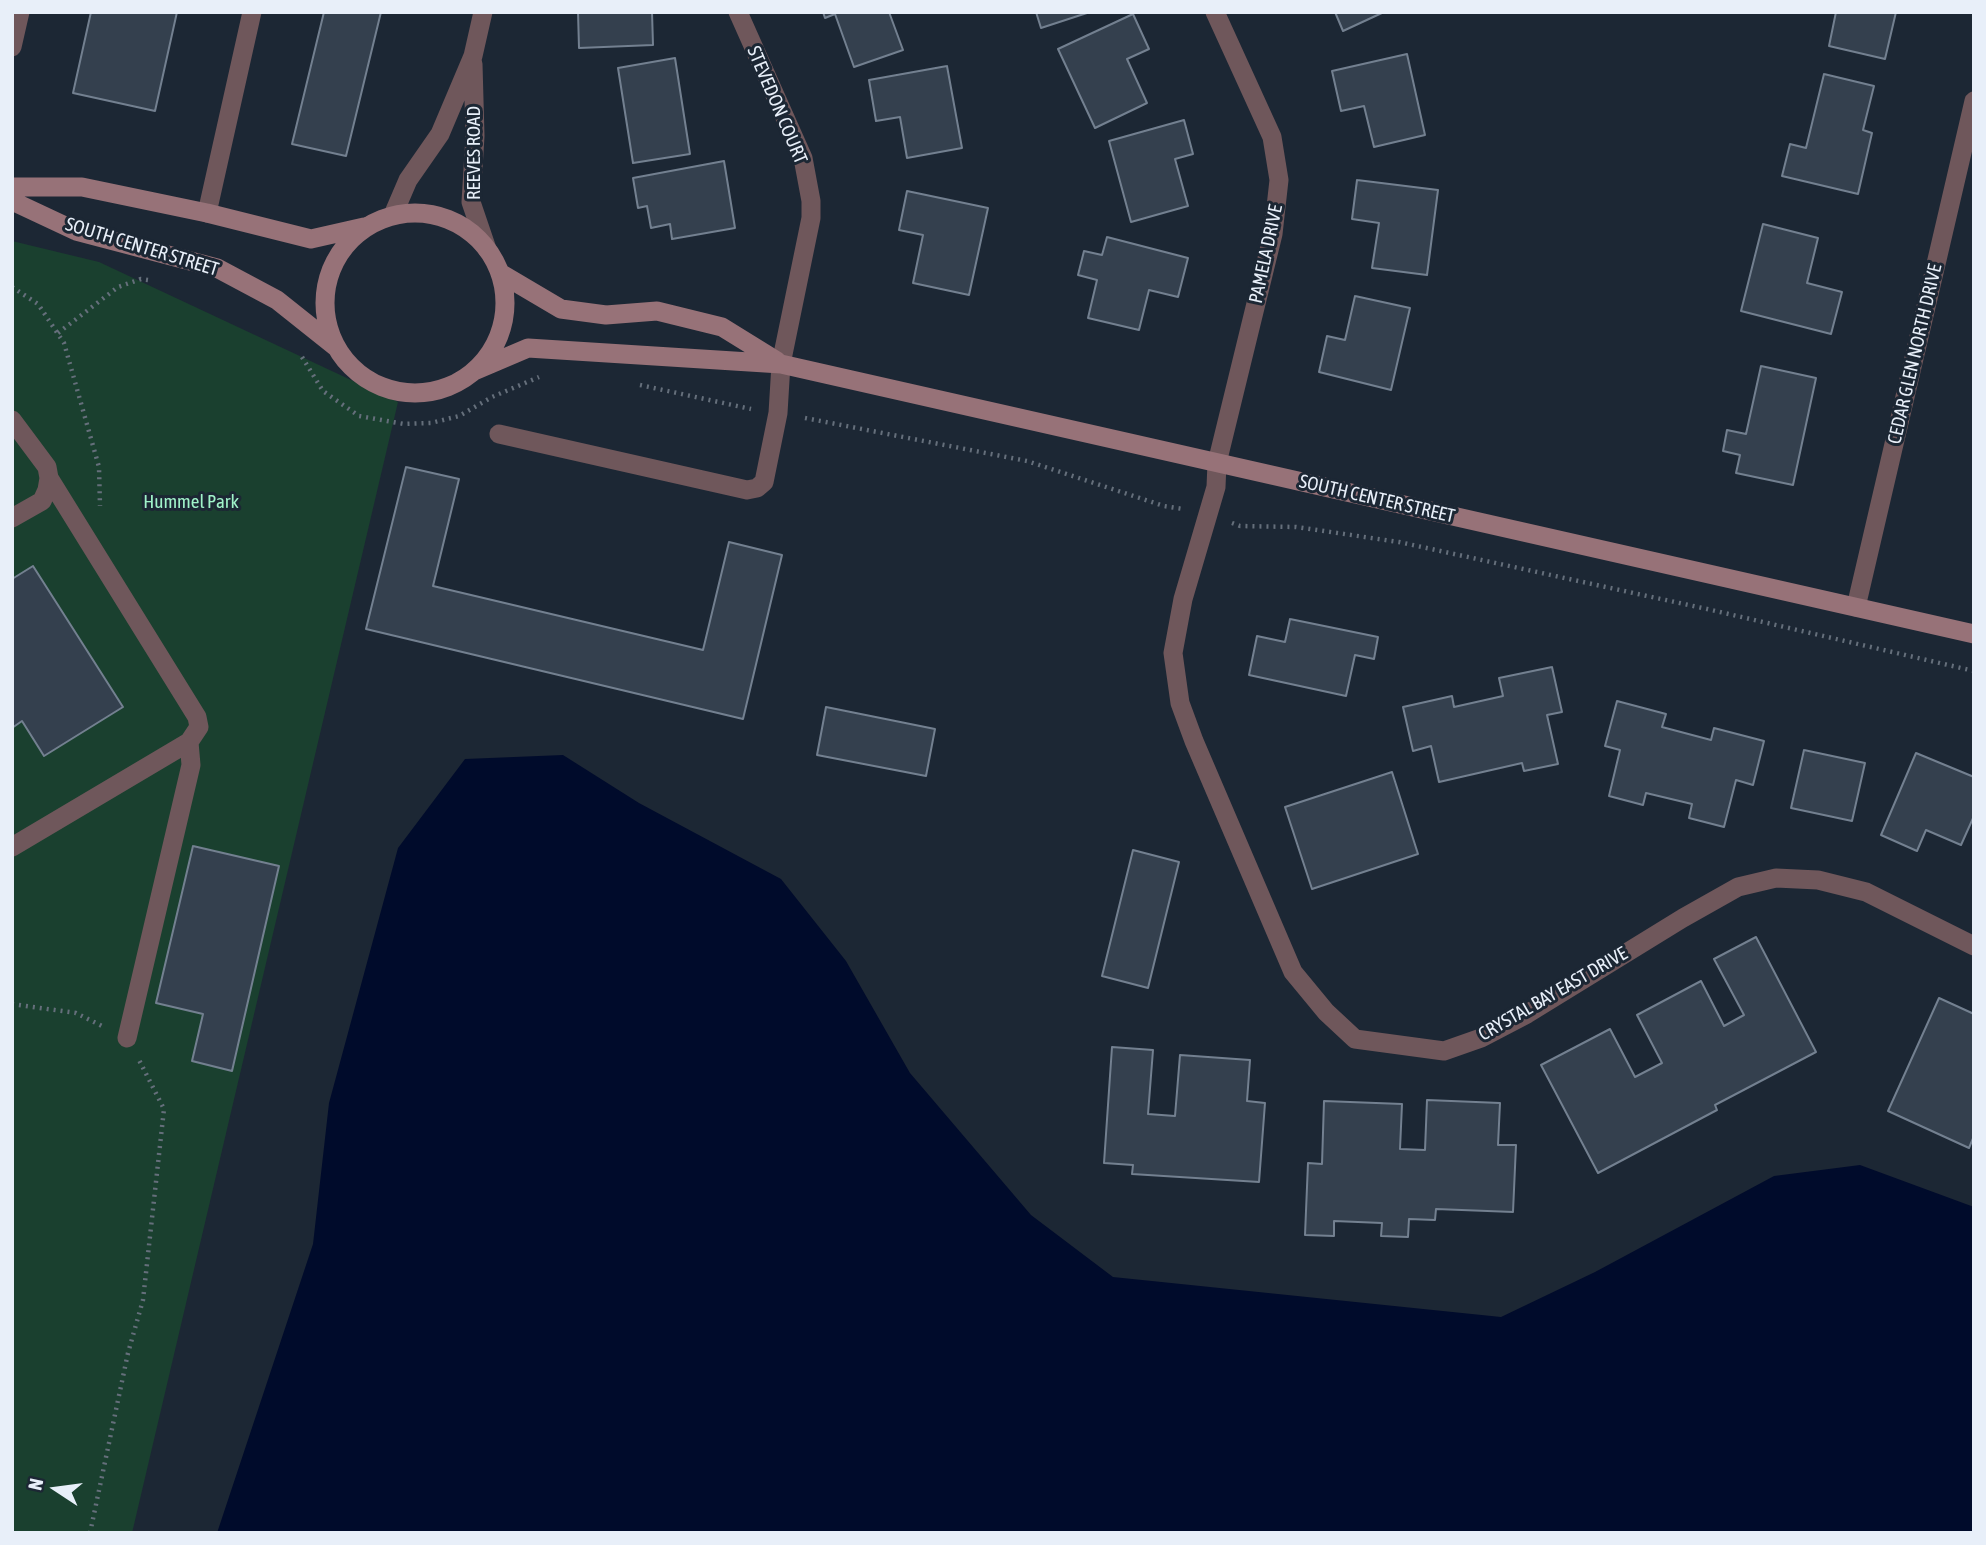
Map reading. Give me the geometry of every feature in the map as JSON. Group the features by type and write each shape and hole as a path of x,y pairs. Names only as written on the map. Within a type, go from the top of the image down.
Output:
{"main road":[{"name":"SOUTH CENTER STREET","path":"12,187 82,187 207,212 311,239 365,227"},
{"name":"SOUTH CENTER STREET","path":"12,201 76,231 217,268 277,300 336,348"},
{"path":"419,212 445,217 468,230 488,249 500,273 505,299 502,326 491,351 474,371 452,386 426,393 400,393 374,384 353,369 336,348 326,323 325,295 331,269 345,246 365,227 393,215 419,212"},
{"name":"SOUTH CENTER STREET","path":"500,273 561,309 606,314 657,311 722,327 781,364"},
{"name":"SOUTH CENTER STREET","path":"474,371 528,348 781,364 1974,634"}],"street":[{"path":"12,47 20,12"},
{"path":"207,212 252,12"},
{"name":"REEVES ROAD","path":"393,215 408,180 440,134 473,56 483,12"},
{"name":"STEVEDON COURT","path":"499,434 747,489 758,488 764,482 778,413 781,364 811,218 811,201 803,158 738,12"},
{"name":"PAMELA DRIVE","path":"1215,12 1272,137 1279,180 1273,234 1217,463"},
{"name":"REEVES ROAD","path":"473,56 475,136 471,202 488,249"},
{"name":"CEDAR GLEN NORTH DRIVE","path":"1856,607 1974,101"},
{"path":"12,419 47,467 49,478 42,501 12,518"},
{"name":"CRYSTAL BAY EAST DRIVE","path":"1217,463 1216,486 1183,599 1173,653 1180,703 1293,972 1326,1013 1355,1039 1444,1051 1481,1038 1527,1014 1738,887 1776,878 1818,880 1866,892 1974,946"},
{"path":"12,847 189,742 199,727 197,718 49,478"},
{"path":"127,1038 191,765 189,742"}],"path":[{"path":"58,334 118,287 141,279 154,280"},
{"path":"296,348 323,391 359,416 404,424 431,423 459,416 492,397 544,375"},
{"path":"632,383 1027,461 1164,506 1208,514 1240,526 1296,527 1399,542 1974,671"},
{"path":"12,1004 76,1013 127,1038 164,1109 143,1300 128,1353 90,1533"}],"green space":[{"name":"Hummel Park","path":"12,241 99,262 398,402 132,1533 12,1533"}],"water":[{"path":"563,755 639,803 781,879 846,961 910,1073 1031,1215 1113,1277 1501,1317 1595,1272 1774,1176 1860,1165 1974,1207 1974,1533 217,1533 313,1244 329,1103 398,848 465,759"}],"building":[{"path":"91,12 177,12 155,111 73,93"},
{"path":"324,12 381,12 346,156 292,144"},
{"path":"578,12 652,12 653,45 579,48"},
{"path":"823,12 889,12 903,50 854,67 835,14 825,18"},
{"path":"1036,12 1090,12 1041,28"},
{"path":"1335,12 1384,12 1343,31"},
{"path":"1836,12 1896,12 1885,59 1829,46"},
{"path":"1133,14 1149,49 1127,59 1147,103 1095,128 1058,49"},
{"path":"1407,54 1425,135 1374,147 1364,106 1341,111 1332,71"},
{"path":"675,58 690,154 633,163 618,68"},
{"path":"947,66 962,148 907,158 900,117 876,121 869,80"},
{"path":"1824,74 1874,86 1863,130 1872,133 1858,194 1782,176 1790,144 1806,148"},
{"path":"1184,120 1193,154 1175,159 1188,206 1131,222 1109,141"},
{"path":"724,161 735,228 672,239 670,224 651,228 647,206 638,208 633,178"},
{"path":"1357,180 1438,190 1427,275 1372,268 1379,223 1352,219"},
{"path":"907,191 988,208 969,295 913,283 923,235 899,230"},
{"path":"1763,224 1818,238 1807,283 1842,292 1831,334 1741,311"},
{"path":"1107,237 1188,258 1178,297 1149,290 1139,330 1088,318 1097,280 1078,275 1084,251 1102,255"},
{"path":"1355,296 1410,308 1391,390 1319,372 1327,336 1345,340"},
{"path":"1761,366 1816,378 1793,485 1736,473 1740,455 1723,451 1727,430 1746,434"},
{"path":"406,467 459,479 433,586 703,650 729,542 782,555 743,719 366,629"},
{"path":"33,566 123,707 44,756 22,721 12,728 12,579"},
{"path":"1290,619 1378,637 1374,659 1355,655 1346,696 1249,675 1257,636 1285,642"},
{"path":"1552,667 1562,712 1547,715 1558,764 1524,771 1522,763 1439,782 1431,746 1413,751 1403,707 1452,696 1454,707 1503,696 1499,678"},
{"path":"1617,701 1666,714 1662,727 1711,740 1714,728 1764,741 1753,785 1736,780 1724,827 1689,818 1692,804 1646,793 1643,805 1609,796 1620,750 1605,746"},
{"path":"826,707 935,729 926,776 817,755"},
{"path":"1804,750 1865,763 1852,821 1791,808"},
{"path":"1916,753 1974,777 1974,816 1961,845 1926,830 1917,851 1881,835"},
{"path":"1392,772 1418,854 1312,889 1285,807"},
{"path":"193,846 279,866 232,1071 192,1061 203,1014 156,1003"},
{"path":"1133,850 1179,862 1148,988 1102,976"},
{"path":"1756,937 1816,1052 1715,1105 1717,1110 1598,1173 1541,1065 1610,1029 1635,1077 1662,1063 1637,1015 1701,981 1724,1026 1744,1015 1714,959"},
{"path":"1939,998 1974,1014 1974,1136 1969,1148 1888,1111"},
{"path":"1112,1047 1153,1050 1148,1114 1175,1116 1180,1055 1250,1060 1247,1101 1265,1103 1259,1182 1132,1174 1133,1165 1104,1163"},
{"path":"1427,1100 1500,1103 1498,1145 1516,1145 1513,1212 1436,1209 1435,1220 1409,1219 1408,1237 1381,1236 1382,1223 1334,1221 1334,1236 1305,1235 1308,1163 1322,1164 1324,1101 1402,1104 1400,1149 1425,1150"}]}
